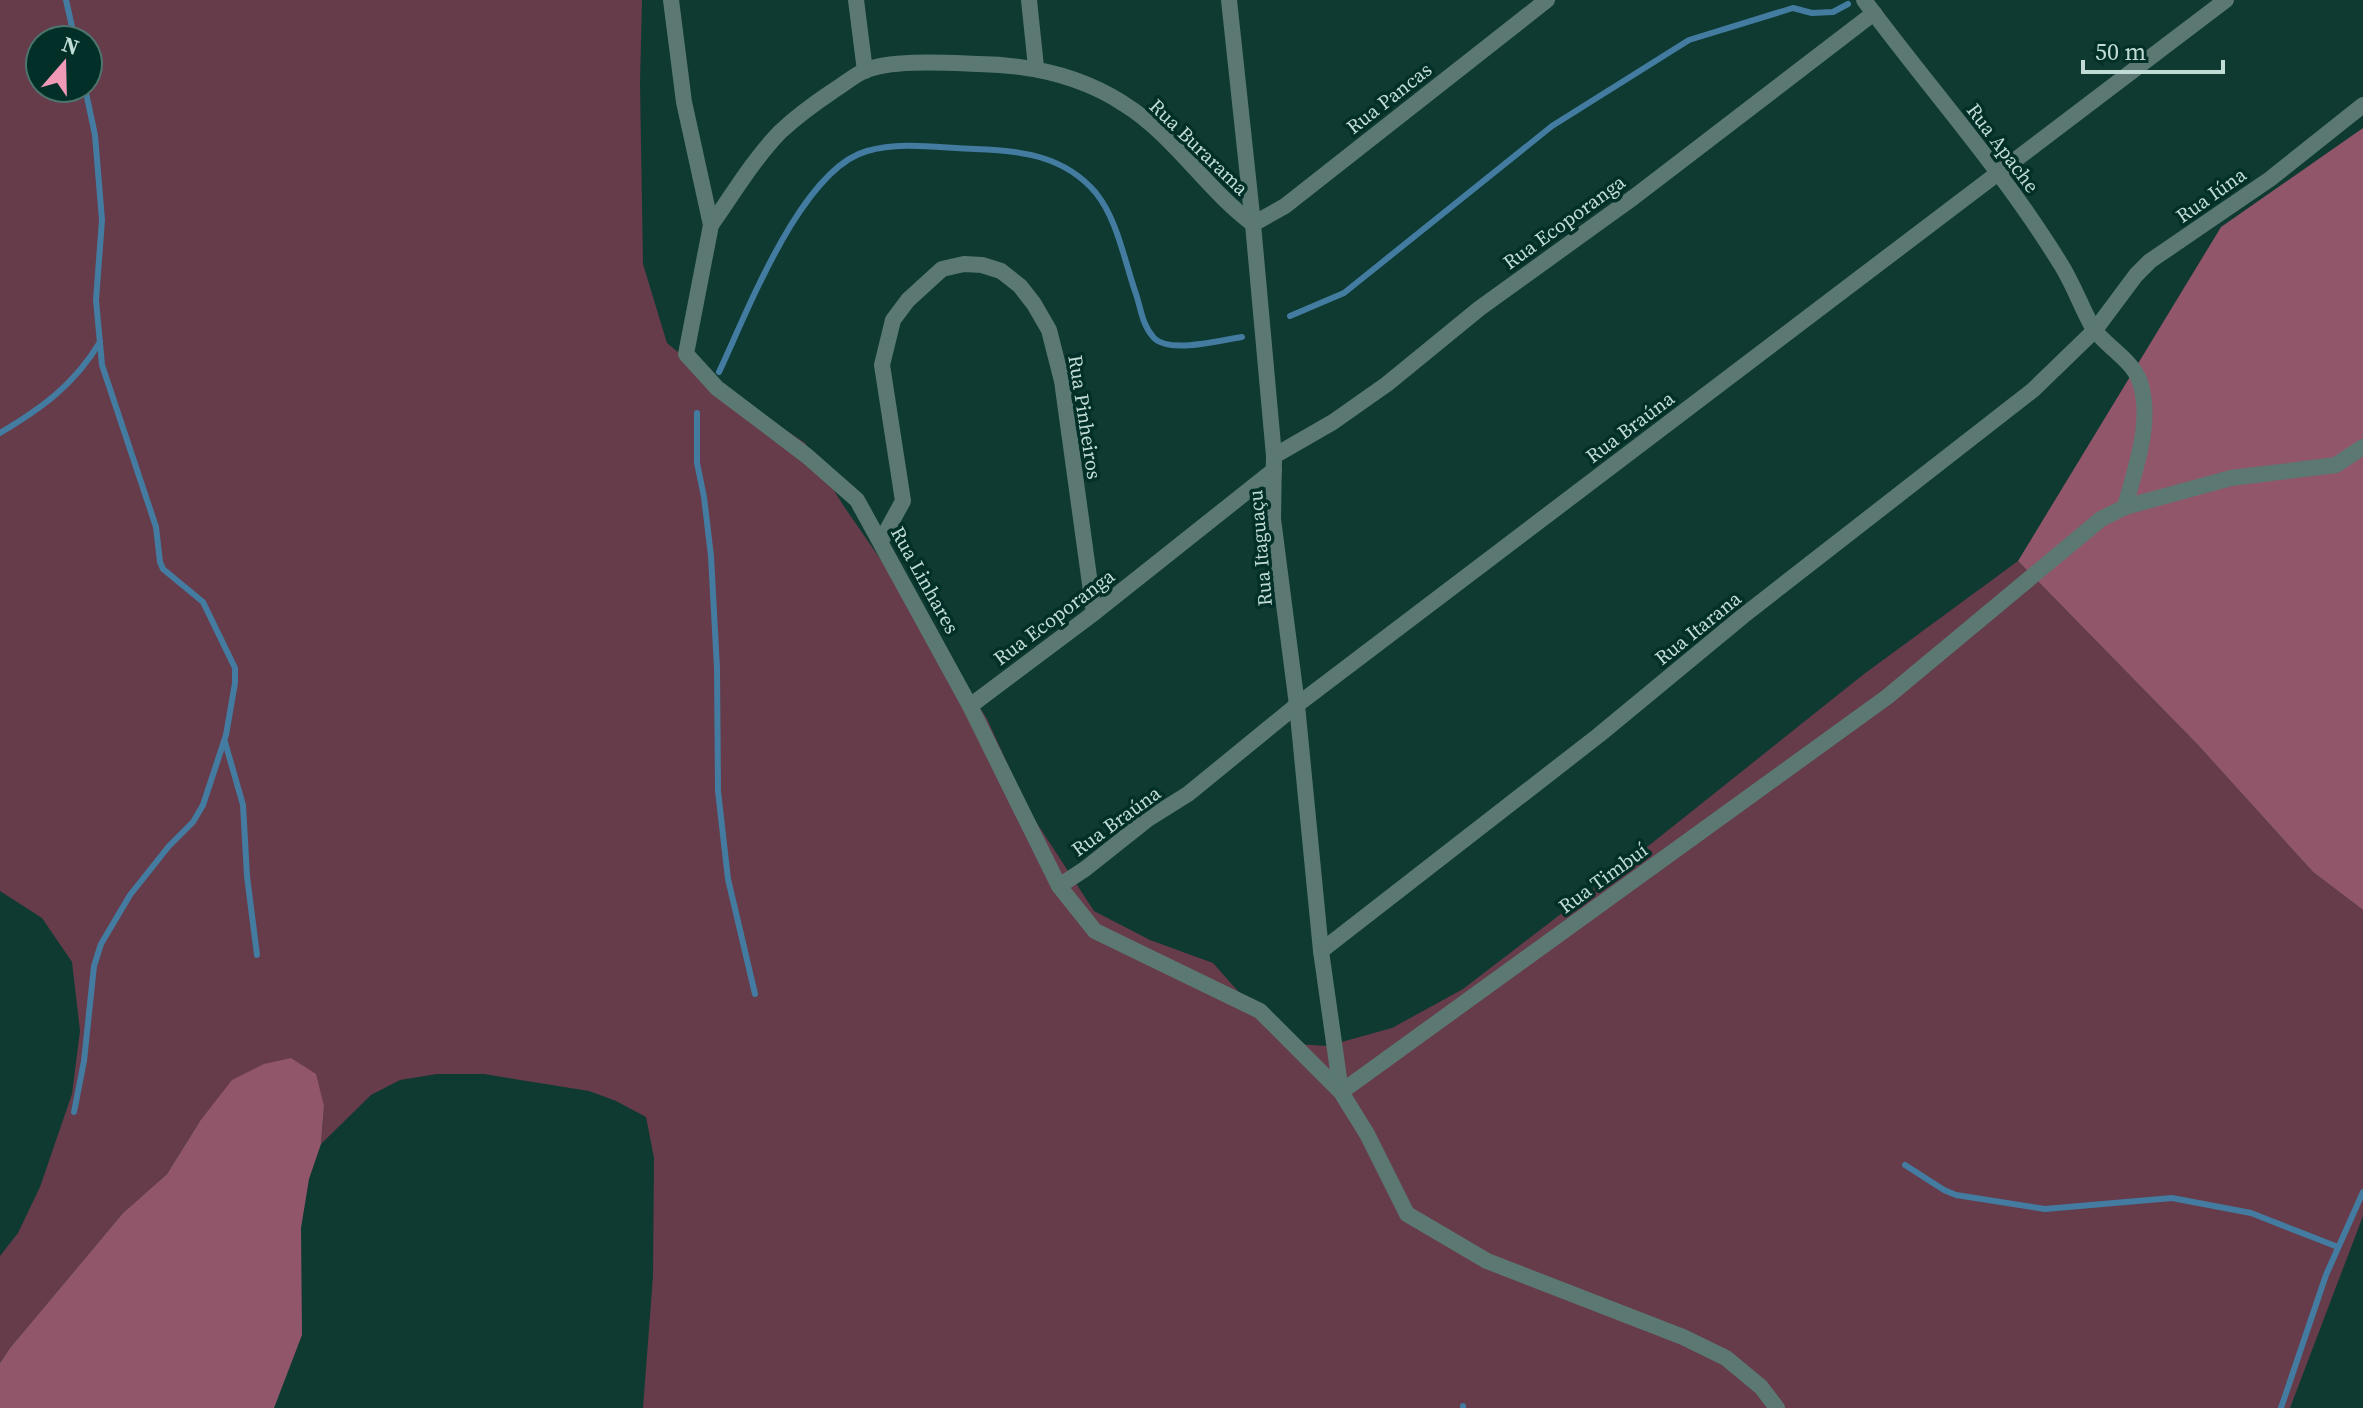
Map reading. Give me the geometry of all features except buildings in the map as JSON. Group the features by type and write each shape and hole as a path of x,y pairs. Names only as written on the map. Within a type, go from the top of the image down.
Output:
{"street":[{"name":"Rua Linhares","path":"671,0 684,102 711,225 686,354 717,388 807,456 857,500 970,706 1059,886 1095,931 1260,1011 1341,1092"},
{"path":"856,0 865,71"},
{"path":"1029,0 1036,67"},
{"name":"Rua Itaguaçu","path":"1229,0 1274,463 1273,519 1297,705 1321,951 1341,1092"},
{"name":"Rua Pancas","path":"1253,224 1285,206 1547,0"},
{"name":"Rua Braúna","path":"1059,886 1148,819 1188,794 1297,705 2226,0"},
{"name":"Rua Apache","path":"1869,7 1998,172 2060,263 2095,330 2117,350 2140,380 2145,415 2141,445 2125,507"},
{"name":"Rua Ecoporanga","path":"970,706 1094,613 1274,463 1387,384 1480,308 1634,197 1869,7"},
{"name":"Rua Burarama","path":"711,225 756,160 781,132 815,104 865,71 933,63 1036,67 1102,91 1127,105 1163,136 1233,210 1253,224"},
{"name":"Rua Iúna","path":"2095,330 2150,261 2270,179 2363,105"},
{"name":"Rua Pinheiros","path":"881,541 903,501 882,365 893,320 908,300 942,269 964,264 1001,271 1020,286 1049,330 1062,381 1094,613"},
{"name":"Rua Itarana","path":"1321,951 2033,390 2095,330"},
{"name":"Rua Timbuí","path":"1341,1092 1887,697 2101,519 2125,507 2231,478 2336,465 2363,447"},
{"path":"1341,1092 1367,1134 1407,1214 1487,1261 1683,1337 1726,1358 1761,1387 1777,1408"}],"shaded area":[{"path":"0,0 642,0 643,264 667,343 719,386 805,443 843,505 987,719 1029,811 1094,911 1150,940 1213,963 1260,1016 1296,1044 1327,1046 1392,1028 1463,989 1864,674 2018,561 2198,745 2313,872 2363,910 2363,1216 2290,1408 643,1408 653,1276 654,1158 646,1117 589,1091 484,1074 437,1074 400,1080 371,1095 321,1144 324,1106 200,1121 167,1174 123,1213 0,1363 0,1256 18,1233 40,1187 72,1094 80,1031 72,962 42,918 0,891"},
{"path":"2363,128 2363,910 2313,872 2198,745 2018,561 2221,227"},
{"path":"291,1058 316,1074 324,1106 321,1144 309,1179 301,1228 302,1335 274,1408 0,1408 0,1363 10,1348 123,1213 167,1174 200,1121 232,1080 264,1064"}],"waterway":[{"path":"66,0 71,24"},
{"path":"1290,316 1344,293 1552,126 1689,40 1793,8 1812,13 1833,12 1848,4"},
{"path":"74,1112 84,1061 94,966 101,944 130,895 169,846 193,822 203,805 226,735 235,683 235,668 203,602 163,569 160,562 156,527 102,365 96,300 102,220 95,135 88,104"},
{"path":"719,372 779,246 820,185 843,163 867,151 893,146 1009,151 1056,163 1084,181 1104,204 1120,241 1144,322 1154,338 1161,343 1183,346 1242,337"},
{"path":"0,433 56,394 79,371 100,342"},
{"path":"697,413 697,463 711,556 717,668 718,791 728,879 755,994"},
{"path":"225,742 243,805 247,876 257,955"},
{"path":"1905,1165 1956,1195 2045,1209 2172,1198 2251,1213 2338,1247"},
{"path":"2281,1408 2326,1275 2363,1192"}]}
